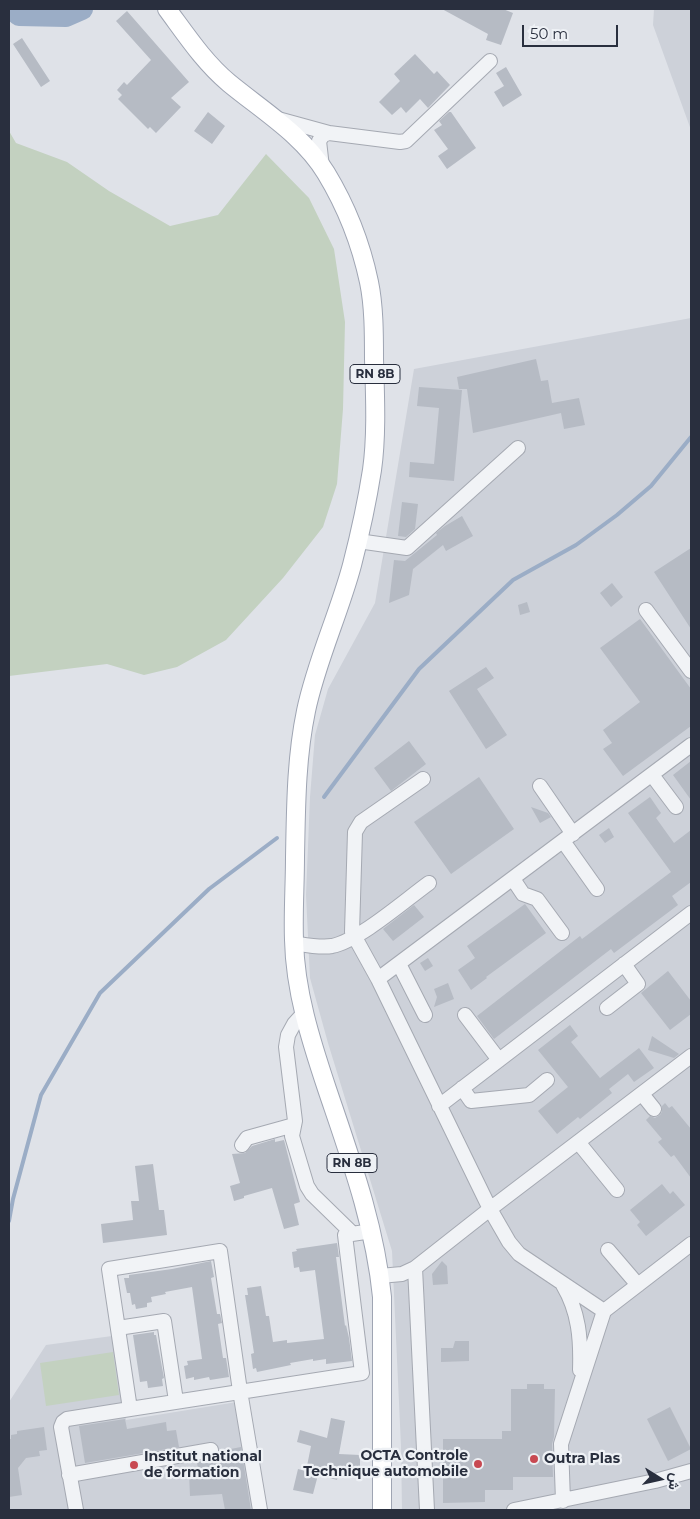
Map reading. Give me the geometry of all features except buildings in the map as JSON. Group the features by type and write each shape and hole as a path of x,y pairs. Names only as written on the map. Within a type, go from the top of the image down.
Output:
{"main road":[{"name":"RN 8B","path":"168,9 202,57 228,82 300,141 322,168 349,216 370,284 374,337 375,398 372,467 358,541 339,612 318,668 306,708 300,744 296,803 294,943 299,990 304,1014 361,1192 372,1231 380,1276 382,1297 382,1510"},
{"name":"RN 8B","path":"374,1510 382,1477"}],"lane":[{"path":"272,117 329,133 400,142 406,141 490,61"},
{"path":"322,168 319,141 329,133"},
{"path":"358,541 407,548 518,448"},
{"path":"646,610 691,670"},
{"path":"378,979 691,746"},
{"path":"652,775 676,807"},
{"path":"423,779 361,822 355,832 352,932 378,979 439,1106 508,1242 519,1254 604,1311"},
{"path":"540,786 597,889"},
{"path":"513,879 523,894 537,899 562,933"},
{"path":"294,943 312,946 332,946 354,937 429,883"},
{"path":"439,1106 691,913"},
{"path":"399,964 425,1015"},
{"path":"607,1008 638,984 624,964"},
{"path":"304,1014 294,1024 288,1035 286,1047 295,1121 292,1136 307,1186 312,1194 353,1234"},
{"path":"465,1015 499,1060"},
{"path":"380,1276 402,1274 416,1268 490,1209 691,1056"},
{"path":"462,1088 471,1101 529,1095 547,1080"},
{"path":"642,1094 654,1109"},
{"path":"242,1145 247,1138 294,1125"},
{"path":"578,1142 617,1190"},
{"path":"362,1373 345,1235 372,1231"},
{"path":"563,1500 562,1444 604,1311 691,1244"},
{"path":"608,1250 638,1285"},
{"path":"130,1409 109,1269 220,1251 240,1391 260,1510"},
{"path":"416,1268 427,1510"},
{"path":"561,1282 571,1300 580,1329 580,1388"},
{"path":"118,1328 164,1321 176,1401"},
{"path":"76,1510 61,1427 67,1419 382,1370"},
{"path":"69,1475 211,1450"},
{"path":"514,1510 655,1481 691,1471"}],"shaded area":[{"path":"654,9 691,9 691,130 653,25"},
{"path":"691,318 691,1510 402,1510 392,1251 310,978 306,895 310,797 315,735 328,689 375,603 414,369"},
{"name":"Institut national de formation","path":"112,1336 126,1420 249,1400 267,1510 9,1510 9,1402 46,1345"}],"green space":[{"path":"9,131 16,143 67,162 109,191 170,226 218,215 266,154 309,198 334,249 345,322 343,409 337,484 323,527 283,578 226,640 177,667 144,675 107,664 9,676"},
{"path":"113,1352 119,1395 46,1406 40,1363"}],"waterway":[{"path":"12,9 19,15 66,16 82,9"},
{"path":"324,797 419,669 513,580 576,545 617,515 651,486 691,437"},
{"path":"9,1221 13,1199 41,1095 100,993 209,889 277,838"}],"place":[{"name":"Outra Plas","path":"534,1459"},
{"name":"OCTA Controle Technique automobile","path":"478,1464"},
{"name":"Institut national de formation","path":"134,1465"}]}
